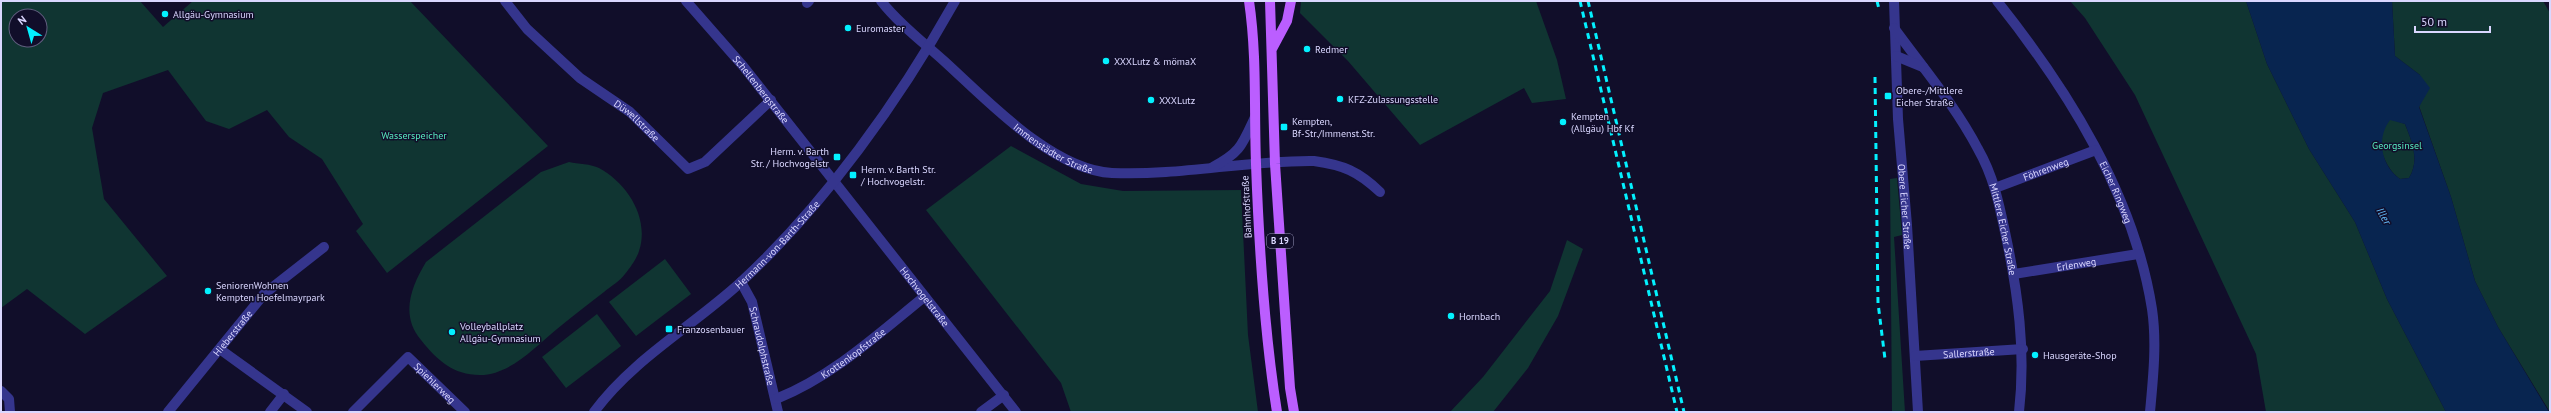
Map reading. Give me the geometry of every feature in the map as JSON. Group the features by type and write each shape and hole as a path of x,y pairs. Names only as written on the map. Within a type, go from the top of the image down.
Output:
{"main road":[{"name":"Bahnhofstraße","path":"1249,1 1255,69 1256,165 1262,278 1277,412"},
{"path":"1270,1 1275,164"},
{"path":"1272,49 1287,21 1291,1"},
{"name":"B 19","path":"1275,164 1288,364 1294,412"}],"street":[{"name":"Düwellstraße","path":"505,1 527,29 580,78 630,112 688,169 705,162 771,100"},
{"name":"Schellenbergstraße","path":"686,1 771,100 834,181"},
{"name":"Immenstädter Straße","path":"881,1 929,47 1036,141 1084,168 1111,173 1208,169 1275,164"},
{"name":"Hermann-von-Barth-Straße","path":"594,412 626,376 741,282 785,237 834,181 929,47 955,1"},
{"name":"Obere Eicher Straße","path":"1894,1 1898,119 1918,412"},
{"name":"Eicher Ringweg","path":"1997,1 2052,76 2096,150 2113,182 2138,254 2148,291 2154,338 2150,412"},
{"name":"Mittlere Eicher Straße","path":"1894,28 1959,116 1979,149 1995,188 2014,274 2023,349 2019,412"},
{"path":"1896,56 1922,67"},
{"path":"1208,169 1232,157 1242,146 1255,118"},
{"name":"Föhrenweg","path":"1995,188 2096,150"},
{"path":"1275,164 1309,161 1340,165 1362,176 1380,192"},
{"name":"Hochvogelstraße","path":"834,181 1016,412"},
{"name":"Hieberstraße","path":"168,412 221,350 264,294 324,246"},
{"name":"Erlenweg","path":"2014,274 2138,254"},
{"name":"Schraudolphstraße","path":"741,282 752,302 778,412"},
{"name":"Krottenkopfstraße","path":"776,399 806,387 836,367 924,297"},
{"name":"Sallerstraße","path":"1915,356 2023,349"},
{"path":"221,350 308,412"},
{"name":"Spiehlerweg","path":"353,412 408,357 465,412"},
{"path":"1,391 9,399 10,412"},
{"path":"270,412 284,394"},
{"path":"982,412 1004,395"}],"green space":[{"name":"Wasserspeicher","path":"1,1 140,1 163,27 193,1 410,1 548,146 387,273 356,231 363,224 322,159 289,137 267,110 229,129 206,121 168,70 103,93 92,128 104,199 167,276 85,334 27,289 1,308"},
{"path":"1301,1 1536,1 1557,60 1566,99 1532,103 1524,88 1420,145 1348,61 1300,13"},
{"path":"2070,1 2246,1 2267,64 2309,149 2355,222 2387,299 2446,412 2266,412 2256,354 2135,95 2085,18"},
{"path":"2392,1 2543,1 2550,13 2550,412 2498,327 2475,281 2451,197 2419,106 2420,75 2395,56"},
{"name":"Georgsinsel","path":"2390,119 2405,124 2410,138 2414,151 2414,164 2409,178 2400,179 2395,175 2384,157 2380,143 2381,136 2382,130"},
{"path":"1011,146 1081,184 1123,191 1241,190 1248,335 1258,412 1071,412 1061,383 926,210"},
{"path":"569,162 599,168 619,183 627,192 639,214 641,226 642,239 635,260 623,277 557,329 522,359 512,365 491,374 480,375 462,372 446,365 433,354 421,340 411,321 409,311 412,291 426,262 541,172"},
{"path":"1897,178 1902,235 1894,237 1905,412 1892,412 1890,179"},
{"path":"1567,240 1583,249 1558,316 1528,368 1493,412 1450,412 1483,377 1550,291"},
{"path":"665,259 691,294 636,336 609,302"},
{"path":"597,314 621,346 566,388 542,357"}],"water":[{"name":"Iller","path":"2246,1 2392,1 2395,56 2420,75 2430,88 2419,107 2451,197 2475,281 2498,327 2549,412 2446,412 2387,299 2355,222 2309,149 2267,64","holes":["2390,120 2405,124 2414,151 2414,164 2409,178 2400,179 2388,167 2382,143 2383,135"]}],"railway":[{"path":"1580,1 1677,412"},
{"path":"1588,1 1684,412"},
{"path":"1877,1 1879,9"},
{"path":"1875,77 1878,303 1885,359"}],"place":[{"name":"Allgäu-Gymnasium","path":"165,14"},
{"name":"Euromaster","path":"848,28"},
{"name":"Redmer","path":"1307,49"},
{"name":"XXXLutz & mömaX","path":"1106,61"},
{"name":"Obere-/Mittlere Eicher Straße","path":"1888,96"},
{"name":"KFZ-Zulassungsstelle","path":"1340,99"},
{"name":"XXXLutz","path":"1151,100"},
{"name":"Kempten (Allgäu) Hbf Kf","path":"1563,122"},
{"name":"Kempten, Bf-Str./Immenst.Str.","path":"1284,127"},
{"name":"Herm. v. Barth Str. / Hochvogelstr","path":"837,157"},
{"name":"Herm. v. Barth Str. / Hochvogelstr.","path":"853,175"},
{"name":"SeniorenWohnen Kempten Hoefelmayrpark","path":"208,291"},
{"name":"Hornbach","path":"1451,316"},
{"name":"Franzosenbauer","path":"669,329"},
{"name":"Volleyballplatz Allgäu-Gymnasium","path":"452,332"},
{"name":"Hausgeräte-Shop","path":"2035,355"}]}
